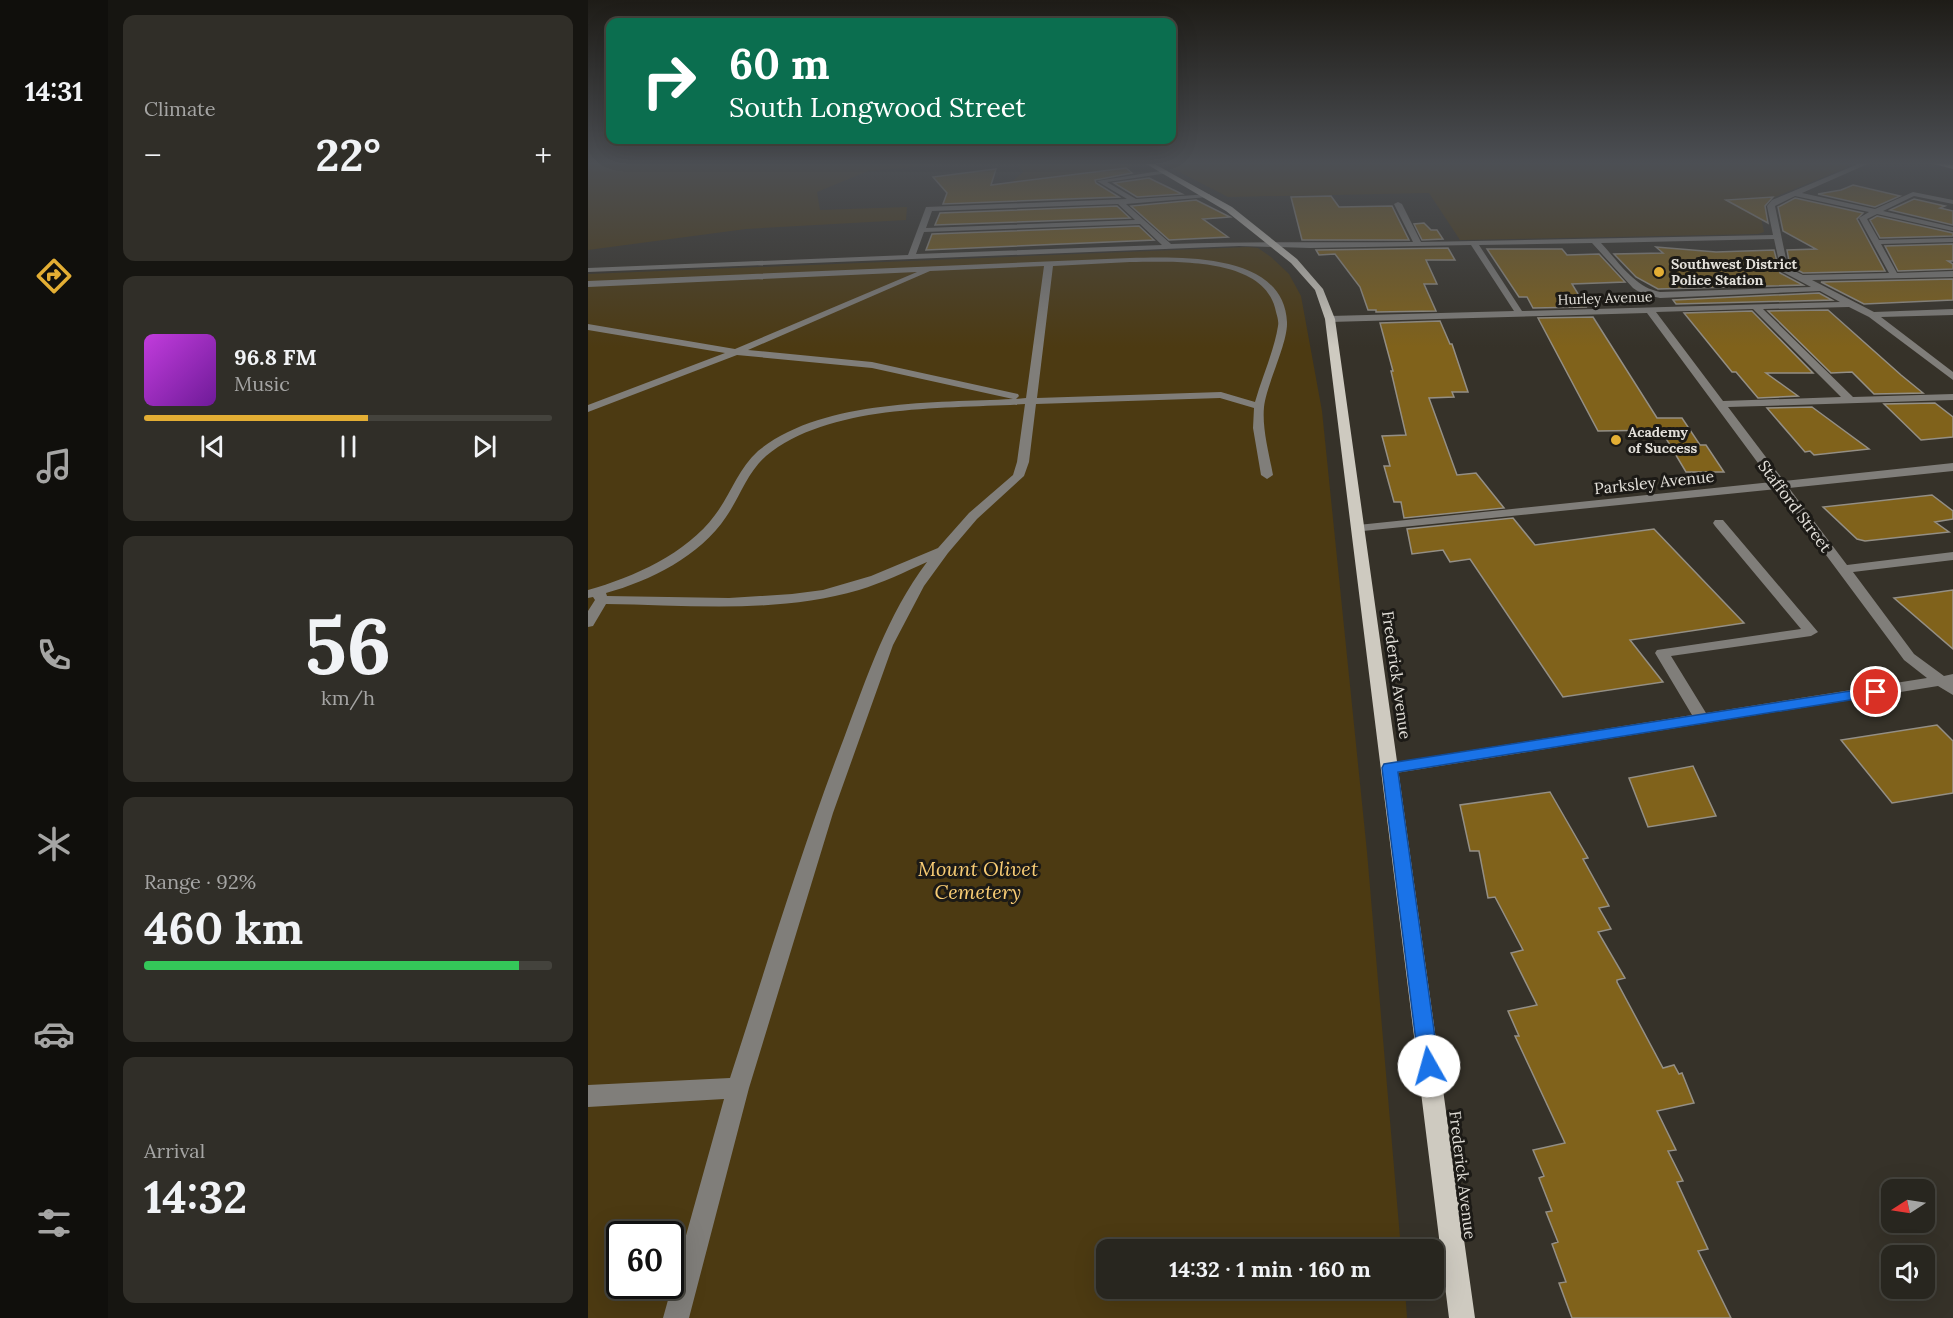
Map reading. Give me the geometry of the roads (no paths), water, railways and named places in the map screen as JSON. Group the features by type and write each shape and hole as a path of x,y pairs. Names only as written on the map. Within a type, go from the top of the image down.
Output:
{"main road":[{"name":"Frederick Avenue","path":"1246,224 1274,244 1307,274 1319,288 1330,320 1462,1318"}],"street":[{"path":"911,257 923,224"},
{"path":"921,230 1100,224"},
{"path":"1144,224 1169,247"},
{"path":"1408,224 1418,244"},
{"path":"1774,224 1784,269 1872,315 1953,376"},
{"path":"1866,224 1894,275"},
{"path":"1928,224 1953,229"},
{"path":"588,270 1274,244 1310,246 1776,237"},
{"path":"1594,240 1645,292 1659,295 1821,289"},
{"path":"1876,242 1953,240"},
{"path":"1473,242 1521,314"},
{"path":"588,284 1130,260 1188,261 1235,268 1271,288 1283,311 1283,324 1259,406 1259,428 1267,475"},
{"path":"676,1318 738,1089 824,813 886,645 917,585 943,550 973,516 1018,476 1023,462 1049,263"},
{"path":"588,409 694,370 934,267"},
{"path":"1798,278 1953,274"},
{"name":"Hurley Avenue","path":"1330,320 1850,304"},
{"path":"1755,307 1851,401"},
{"name":"Stafford Street","path":"1650,310 1722,404 1779,486 1909,657 1949,684"},
{"path":"1872,315 1953,312"},
{"path":"588,327 736,352 872,365 1032,401"},
{"path":"588,623 596,596 644,574 703,536 720,517 747,468 776,444 802,431 855,416 888,411 1032,401 1221,395 1259,406"},
{"path":"1722,404 1953,397"},
{"name":"Parksley Avenue","path":"1358,529 1953,468"},
{"path":"1702,719 1662,653 1811,632 1719,523"},
{"path":"596,596 767,600 813,595 854,587 943,550"},
{"path":"1843,569 1953,556"},
{"path":"1390,768 1702,719 1949,684"},
{"path":"588,1096 738,1089"}],"place":[{"name":"Southwest District Police Station","path":"1659,272"},
{"name":"Academy of Success","path":"1616,440"}],"park label":[{"name":"Mount Olivet Cemetery","path":"978,880"}]}
